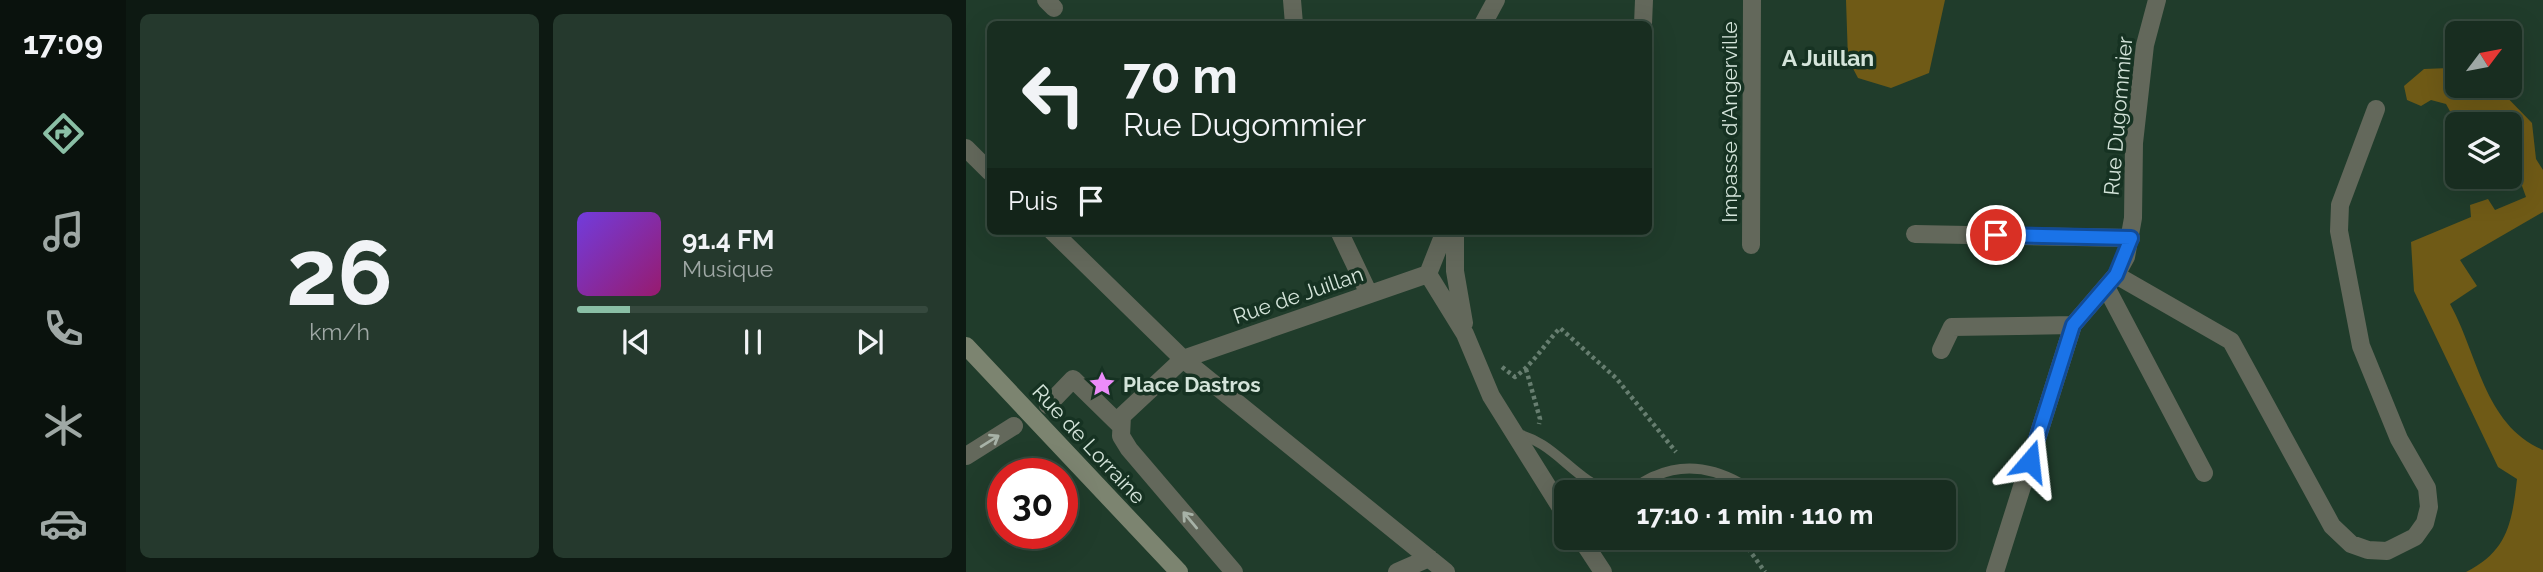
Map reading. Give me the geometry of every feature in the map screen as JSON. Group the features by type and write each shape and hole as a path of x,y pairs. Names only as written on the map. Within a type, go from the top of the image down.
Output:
{"main road":[{"name":"Rue de Lorraine","path":"966,346 1179,572"}],"street":[{"path":"1292,0 1294,21"},
{"path":"1485,21 1496,0"},
{"path":"1643,21 1644,0"},
{"name":"Impasse d'Angerville","path":"1751,245 1752,0"},
{"name":"Rue Dugommier","path":"1995,572 2073,325 2111,281 2131,238 2138,102 2145,45 2157,0"},
{"path":"2111,281 2231,341 2332,526 2351,544 2368,550 2387,551 2403,546 2415,537 2425,523 2429,507 2427,488 2399,439 2361,346 2339,231 2340,205 2376,109"},
{"path":"966,148 987,169"},
{"path":"1915,234 2131,238"},
{"path":"1056,235 1183,359 1446,572"},
{"path":"1341,235 1369,294"},
{"path":"1443,235 1428,274 1465,334 1491,396 1522,435 1554,494"},
{"path":"1455,235 1455,271 1465,334"},
{"name":"Rue de Juillan","path":"1183,359 1428,274"},
{"path":"2111,281 2204,473"},
{"path":"1941,350 1952,327 2073,325"},
{"path":"1183,359 1122,416 1119,425 1121,436 1129,449 1234,572"},
{"path":"1048,405 1073,379 1119,425"},
{"path":"966,456 1014,426"},
{"path":"1589,550 1603,572"},
{"path":"1397,572 1429,558"}],"lane":[{"path":"1522,435 1587,480"},
{"path":"1648,480 1662,473 1690,469 1717,470 1735,480"}],"path":[{"path":"1515,377 1534,363 1538,351 1560,328 1616,378 1690,469"},
{"path":"1522,435 1541,419 1525,369"},
{"path":"1749,550 1765,572"}],"shaded area":[{"path":"1846,0 1945,0 1929,73 1891,88 1858,78 1848,59"},
{"path":"2445,68 2445,98 2508,98 2521,112 2450,112 2446,104 2431,100 2421,106 2407,100 2404,86 2424,69"},
{"path":"2522,113 2532,123 2536,159 2543,170 2543,212 2460,260 2477,286 2450,304 2495,406 2523,439 2543,450 2543,572 2466,572 2491,555 2499,545 2510,522 2517,479 2498,467 2414,291 2411,242 2471,217 2470,205 2488,199 2495,210 2526,197 2522,186"}],"place":[{"name":"Place Dastros","path":"1102,384"}],"district":[{"name":"A Juillan","path":"1828,57"}],"route":[{"path":"1996,235 2131,238 2126,257 2116,275 2073,325 2030,461"}]}
